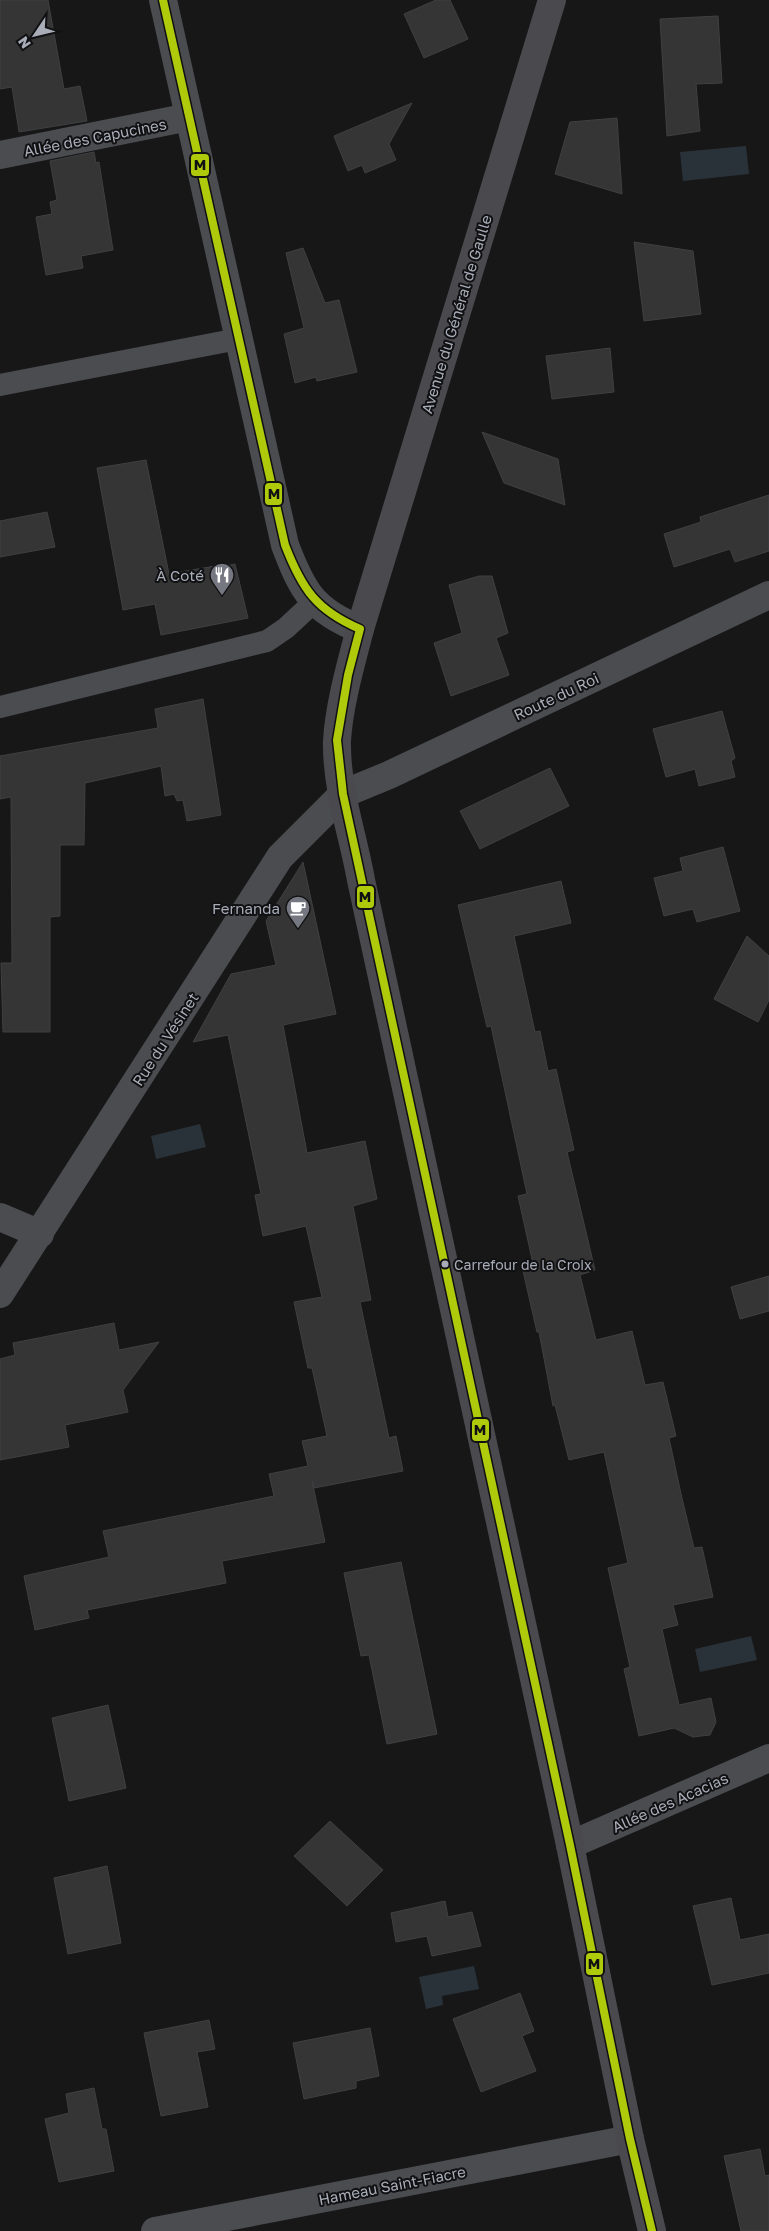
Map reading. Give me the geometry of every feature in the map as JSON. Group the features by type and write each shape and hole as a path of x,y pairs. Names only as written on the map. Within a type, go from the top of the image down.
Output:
{"main road":[{"name":"Avenue du Général de Gaulle","path":"552,0 360,628 348,675 337,740 343,794 570,1845 630,2139 652,2231"}],"street":[{"path":"163,0 285,545 298,579 315,602 335,619 360,628"},
{"name":"Allée des Capucines","path":"0,155 189,118"},
{"name":"Route du Roi","path":"343,794 389,775 769,595"},
{"name":"Rue du Vésinet","path":"0,1294 280,857 343,794"},
{"path":"0,1217 40,1234"},
{"name":"Allée des Acacias","path":"570,1845 769,1758"},
{"name":"Hameau Saint-Fiacre","path":"155,2231 630,2139"}],"lane":[{"path":"0,384 238,339"},
{"path":"0,707 260,644 286,628 315,602"}],"shaded area":[{"path":"746,146 749,174 683,181 680,152"},
{"path":"200,1124 206,1147 156,1159 151,1136"},
{"path":"751,1636 757,1660 700,1672 695,1649"},
{"path":"474,1966 479,1989 442,1996 443,2005 426,2009 419,1977"}],"building":[{"path":"0,0 48,0 64,89 80,86 87,121 19,132 12,87 0,89"},
{"path":"436,0 450,0 468,39 424,58 404,14"},
{"path":"718,16 722,83 696,84 700,131 667,136 660,19"},
{"path":"412,103 389,144 396,160 365,173 362,165 348,171 334,136"},
{"path":"617,118 622,194 555,174 570,122"},
{"path":"94,152 96,163 99,162 113,250 81,256 83,268 46,275 36,217 52,214 50,202 57,200 50,161"},
{"path":"634,242 693,251 701,314 644,321"},
{"path":"303,248 325,303 339,300 357,372 317,381 316,377 295,383 284,334 304,328 286,253"},
{"path":"610,348 614,392 552,399 546,356"},
{"path":"482,432 558,459 565,505 504,483"},
{"path":"146,460 169,574 235,564 248,618 161,635 155,604 123,610 97,468"},
{"path":"769,495 769,551 735,562 730,549 674,567 664,534 701,522 700,517"},
{"path":"47,512 55,547 0,557 0,521"},
{"path":"479,576 492,576 508,633 496,638 509,675 451,696 434,643 462,633 449,585"},
{"path":"203,699 221,815 187,821 183,800 177,801 174,794 165,796 161,766 85,783 84,845 60,845 60,916 50,917 50,1032 3,1032 1,963 12,963 11,797 0,799 0,756 158,728 155,709"},
{"path":"722,711 735,758 731,761 735,777 699,786 695,769 666,777 653,729"},
{"path":"550,768 569,806 480,849 460,811"},
{"path":"723,847 740,911 697,922 693,909 664,916 654,878 683,871 680,858"},
{"path":"303,862 336,1014 283,1025 307,1153 365,1141 377,1199 353,1206 371,1300 360,1302 389,1438 396,1436 403,1471 314,1488 312,1481 325,1542 222,1561 226,1583 87,1610 89,1618 35,1630 24,1576 109,1557 103,1531 274,1496 269,1474 308,1466 302,1441 327,1436 312,1368 308,1368 294,1302 322,1297 306,1226 263,1236 255,1195 261,1194 228,1035 193,1042 231,974 276,965 266,921"},
{"path":"561,881 571,923 514,936 535,1032 540,1031 548,1071 556,1069 574,1150 567,1152 595,1270 580,1275 596,1340 632,1331 645,1385 663,1382 676,1436 669,1438 681,1494 694,1548 702,1547 713,1597 673,1605 678,1625 662,1629 679,1705 711,1698 716,1722 710,1735 693,1737 674,1728 639,1736 624,1669 630,1667 608,1568 628,1563 604,1452 569,1460 555,1405 553,1406 539,1332 537,1332 523,1271 534,1268 518,1196 527,1194 491,1026 487,1027 458,905"},
{"path":"747,936 769,956 769,1000 758,1022 714,999"},
{"path":"769,1276 769,1311 740,1319 731,1287"},
{"path":"114,1323 119,1350 159,1342 123,1390 128,1412 65,1425 69,1447 0,1460 0,1359 15,1355 13,1343"},
{"path":"401,1562 437,1734 387,1744 369,1655 361,1656 344,1573"},
{"path":"108,1705 126,1788 69,1801 52,1718"},
{"path":"330,1821 383,1870 347,1906 294,1856"},
{"path":"107,1866 121,1943 68,1954 54,1878"},
{"path":"731,1898 740,1940 769,1934 769,1973 712,1985 693,1906"},
{"path":"445,1901 448,1917 472,1912 481,1946 432,1956 427,1936 396,1942 391,1913"},
{"path":"520,1993 534,2031 522,2036 536,2071 481,2092 453,2019"},
{"path":"209,2020 215,2049 197,2052 208,2107 161,2116 144,2033"},
{"path":"370,2028 379,2076 356,2081 356,2088 304,2099 293,2043"},
{"path":"94,2088 102,2129 106,2129 114,2171 59,2182 45,2119 69,2113 66,2094"},
{"path":"760,2149 765,2176 769,2175 769,2231 741,2231 724,2156"}],"transit line":[{"name":"M","path":"163,0 285,545 298,574 312,596 332,614 360,629"},
{"name":"M","path":"360,629 348,675 337,740 343,794 570,1845 630,2139 652,2231"}],"place":[{"name":"À Coté","path":"222,596"},
{"name":"Fernanda","path":"298,929"},
{"name":"Carrefour de la Croix","path":"445,1264"}]}
